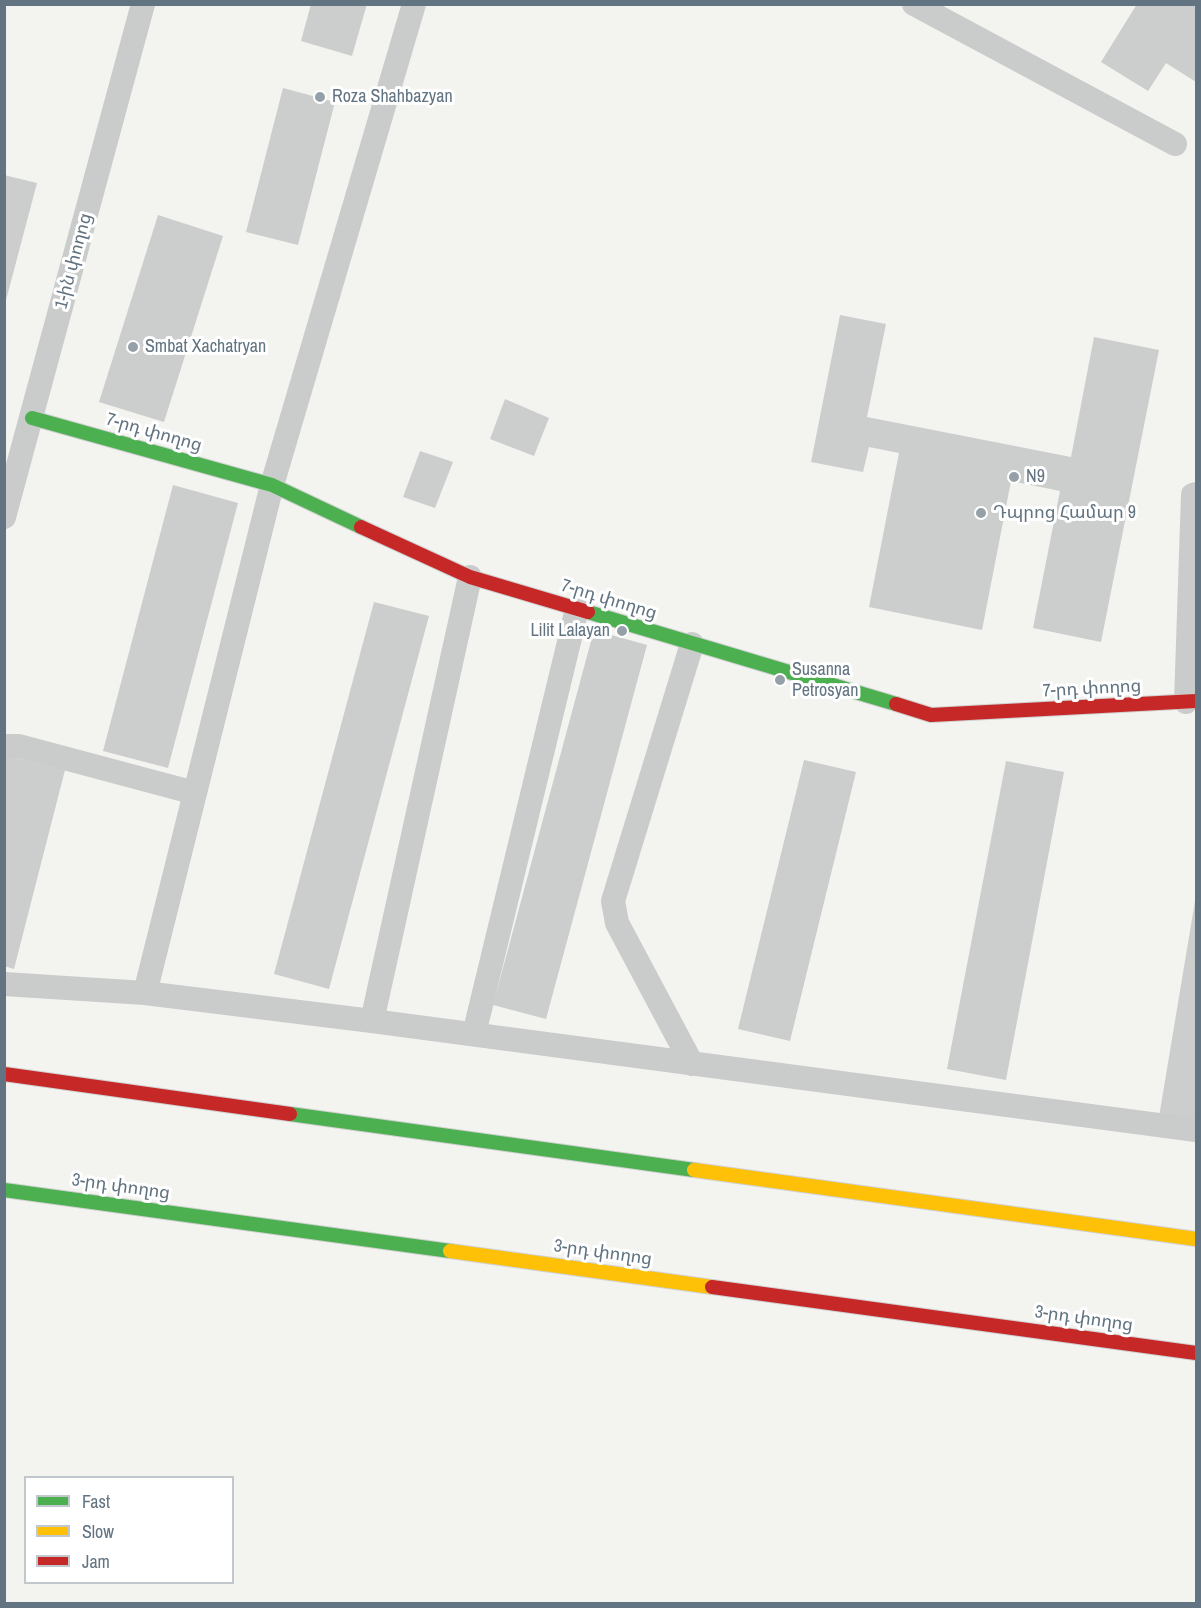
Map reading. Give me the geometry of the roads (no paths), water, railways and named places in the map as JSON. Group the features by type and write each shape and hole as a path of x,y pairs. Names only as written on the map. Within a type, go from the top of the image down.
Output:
{"street":[{"name":"1-ին փողոց","path":"4,517 143,4"},
{"path":"145,993 272,485 414,4"},
{"path":"914,4 1175,144"},
{"name":"7-րդ փողոց","path":"32,418 272,485 470,578 930,716 1191,702"},
{"path":"1191,702 1193,495 1197,495"},
{"path":"372,1021 470,578"},
{"path":"474,1034 576,609"},
{"path":"692,644 613,901 617,923 692,1064"},
{"path":"4,746 19,746 195,793"},
{"path":"4,984 145,993 474,1034 1197,1130"},
{"path":"4,1074 1197,1239"},
{"name":"3-րդ փողոց","path":"4,1190 1197,1353"}],"place":[{"name":"Roza Shahbazyan","path":"320,97"},
{"name":"Smbat Xachatryan","path":"133,347"},
{"name":"N9","path":"1014,477"},
{"name":"Դպրոց Համար 9","path":"981,513"},
{"name":"Lilit Lalayan","path":"622,631"},
{"name":"Susanna Petrosyan","path":"780,680"}]}
